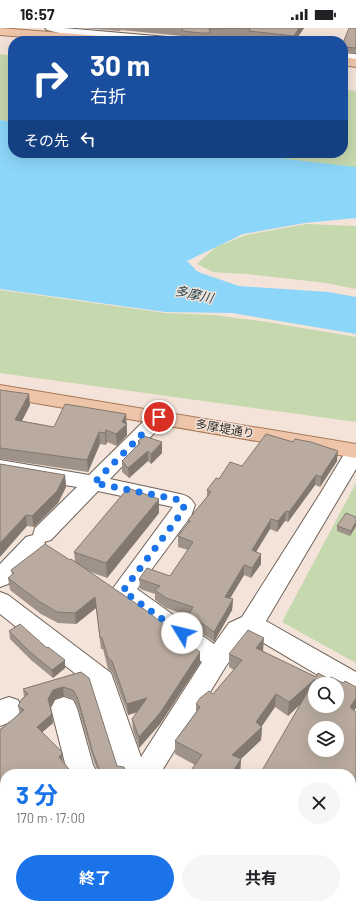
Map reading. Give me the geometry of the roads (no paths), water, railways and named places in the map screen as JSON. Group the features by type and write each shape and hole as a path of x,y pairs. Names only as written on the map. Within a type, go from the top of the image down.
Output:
{"main road":[{"path":"6,30 64,36"},
{"name":"多摩堤通り","path":"0,391 356,451"}],"street":[{"path":"57,29 121,36"},
{"path":"0,578 159,417"},
{"path":"148,769 217,659 238,630 251,624 329,498 356,451"},
{"path":"0,467 94,483 180,500 184,505 183,511 123,591 217,659"},
{"path":"0,601 102,680 131,769"},
{"path":"251,624 356,685"},
{"path":"64,708 80,769"}],"water":[{"name":"多摩川","path":"0,120 8,121 8,158 278,158 356,167 356,218 305,223 243,234 187,261 198,272 239,286 328,292 356,297 356,334 232,313 165,312 0,289"}]}
